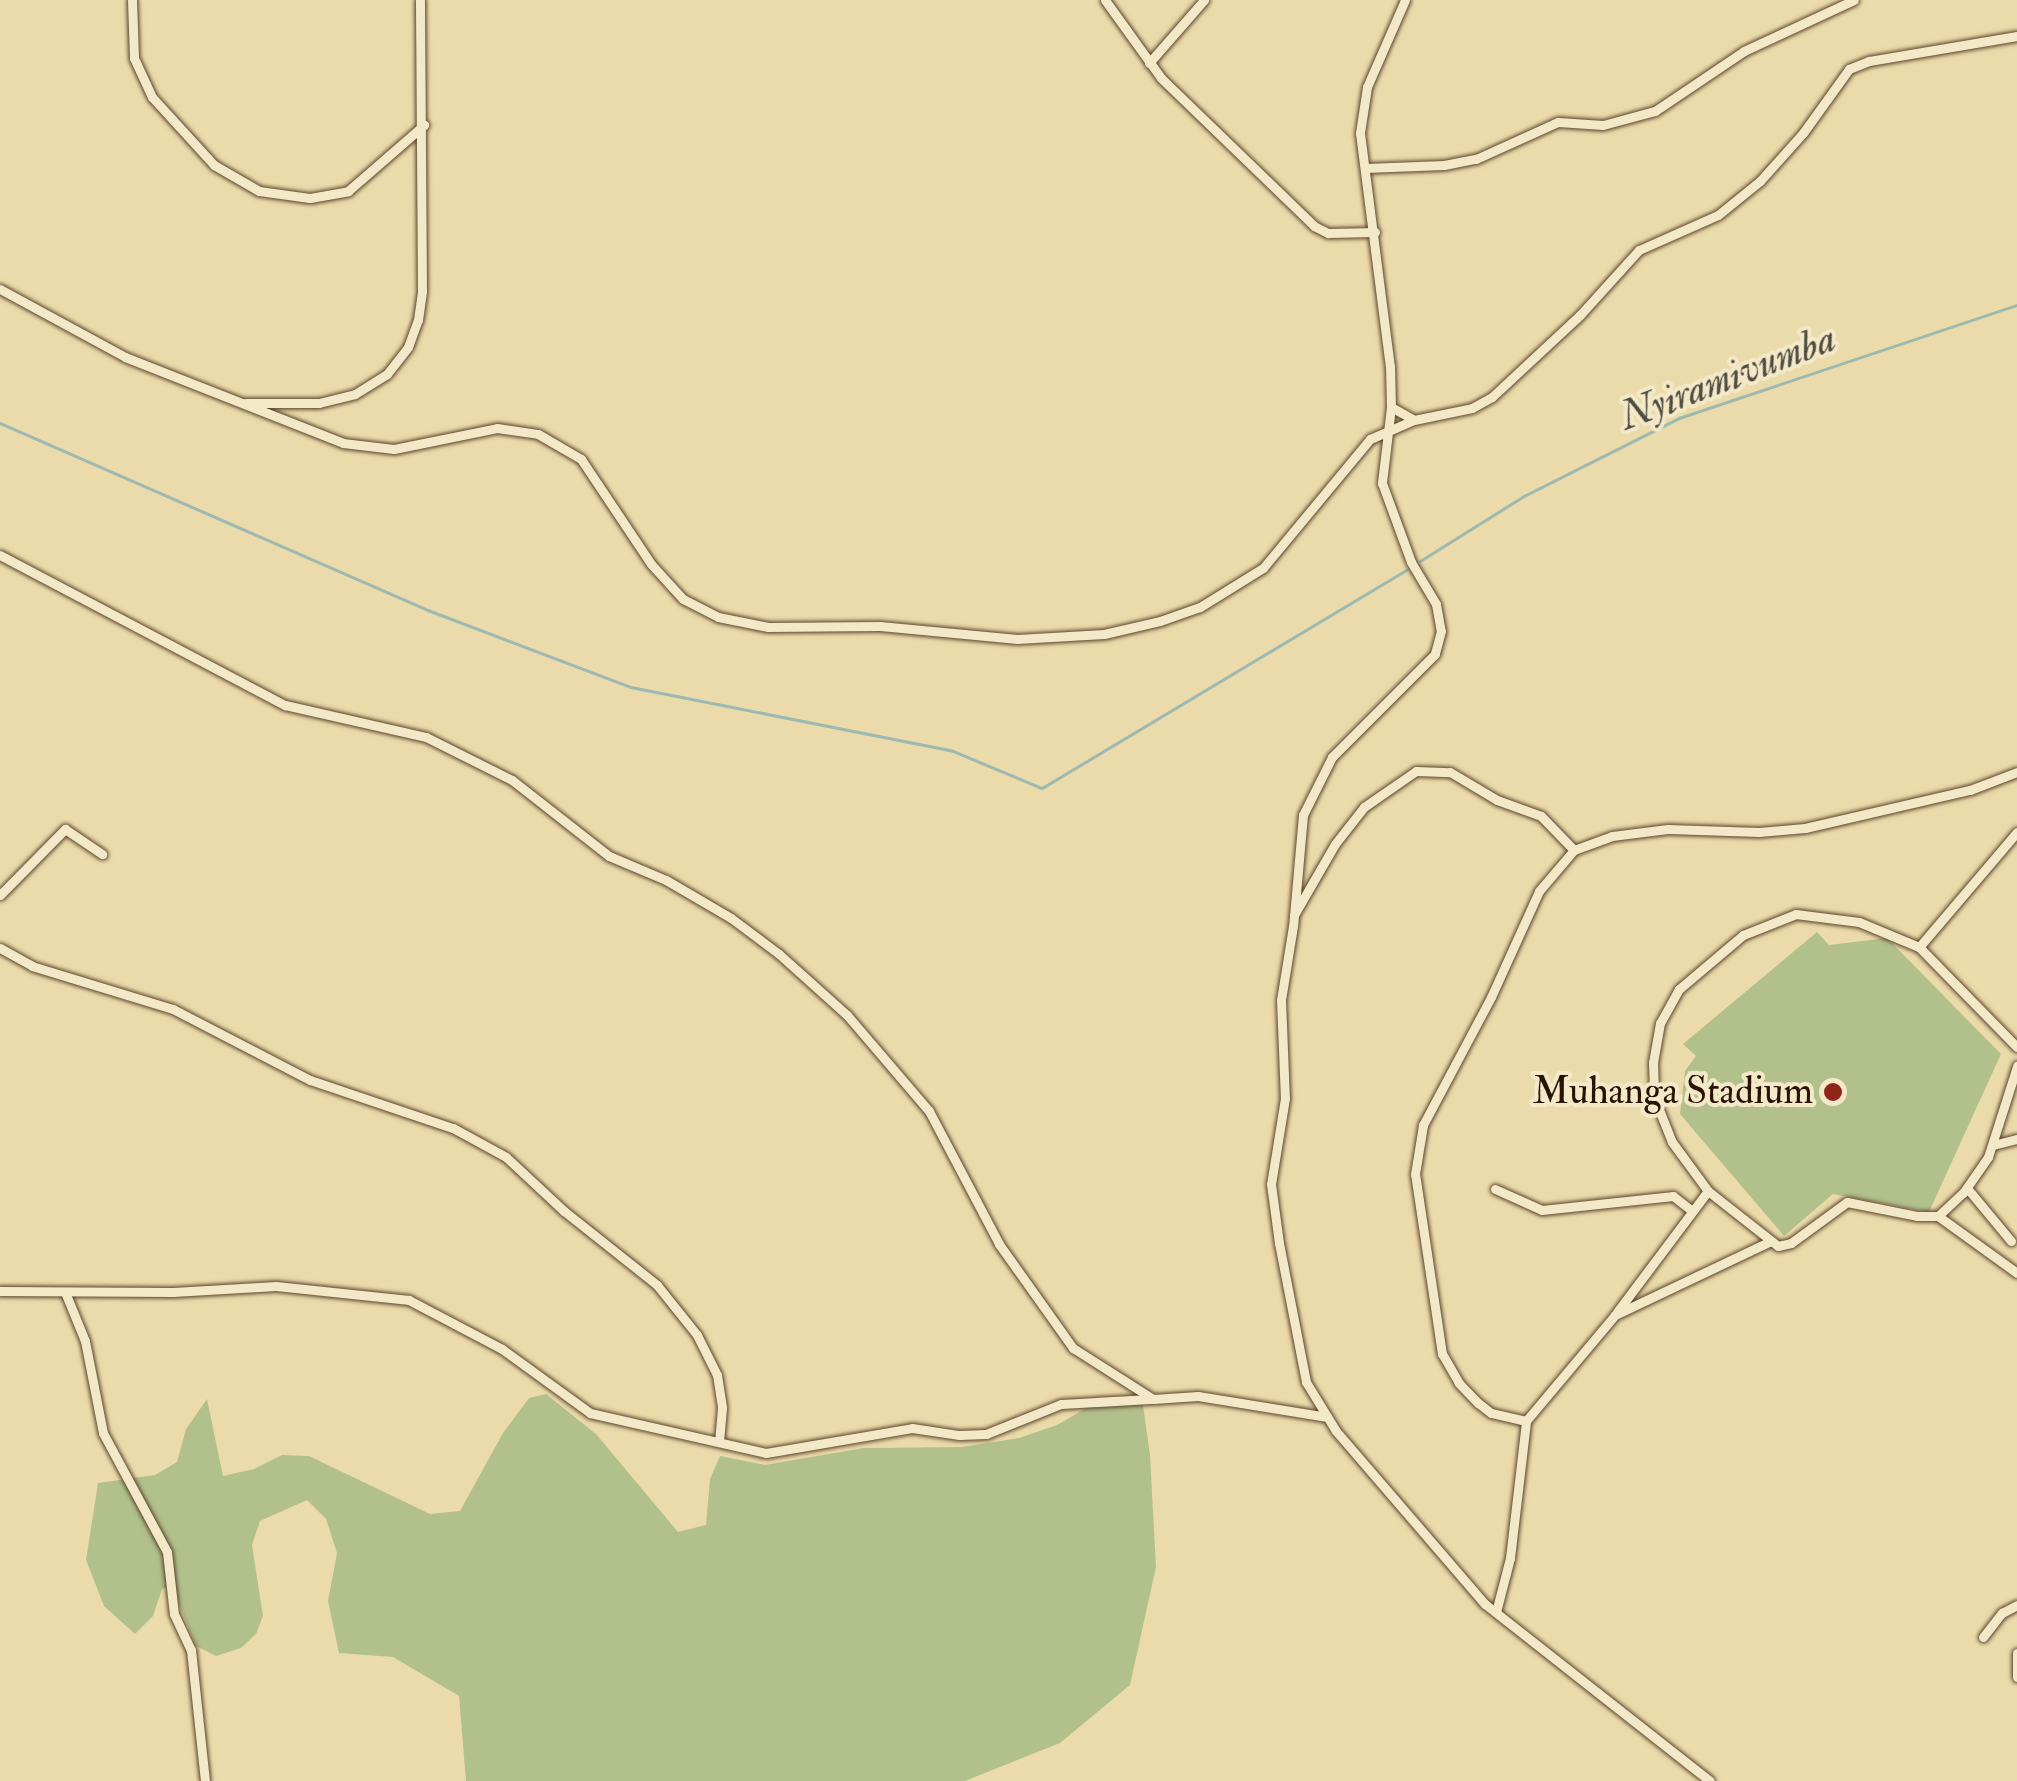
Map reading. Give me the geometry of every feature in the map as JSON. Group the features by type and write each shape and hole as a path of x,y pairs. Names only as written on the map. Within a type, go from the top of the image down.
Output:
{"street":[{"path":"132,0 134,58 152,97 214,165 259,191 310,198 348,190 424,125"},
{"path":"244,403 334,401 373,384 399,363 418,320 424,125 420,0"},
{"path":"1105,0 1149,63 1190,109 1262,172 1314,226 1328,233 1375,232"},
{"path":"1149,63 1204,0"},
{"path":"1404,0 1367,86 1360,133 1375,232 1392,408 1382,468 1385,498 1411,562 1436,604 1440,641 1435,654 1347,739 1318,779 1299,828 1294,915 1282,986 1285,1098 1271,1190 1302,1369 1328,1418 1477,1597 1710,1781"},
{"path":"1365,168 1444,166 1476,159 1558,122 1603,126 1655,111 1744,51 1854,0"},
{"path":"0,289 125,357 359,446 424,446 513,428 552,440 586,466 667,584 683,599 718,617 768,628 880,626 1017,639 1124,630 1179,615 1216,598 1264,568 1370,439 1414,420 1483,403 1526,368 1639,250 1697,226 1734,204 1791,148 1850,69 1869,61 2017,36"},
{"path":"1392,408 1414,420"},
{"path":"0,555 285,705 426,736 529,792 583,840 686,890 755,934 847,1015 929,1111 999,1244 1073,1348 1153,1400"},
{"path":"1294,915 1335,844 1364,807 1416,771 1450,772 1497,800 1541,816 1574,850"},
{"path":"1526,1421 1491,1413 1478,1403 1459,1383 1442,1354 1432,1315 1416,1163 1430,1111 1484,1010 1524,916 1574,850 1625,833 1781,831 1840,822 1988,785 2017,772"},
{"path":"0,895 65,829 102,854"},
{"path":"1919,947 2017,832"},
{"path":"2017,1047 1919,947 1859,922 1796,914 1742,935 1678,990 1660,1023 1653,1062 1654,1097 1672,1142 1708,1191 1769,1242 1784,1246 1847,1202 1918,1216 1938,1216 2017,1273"},
{"path":"0,948 32,966 173,1009 310,1080 453,1128 506,1157 564,1211 657,1284 697,1336 716,1376 722,1408 720,1440"},
{"path":"1938,1216 1967,1188 1994,1145 2017,1066"},
{"path":"1994,1145 2017,1138"},
{"path":"1967,1188 2011,1240"},
{"path":"1495,1189 1523,1206 1542,1210 1672,1196 1692,1211"},
{"path":"1496,1612 1510,1558 1526,1421 1615,1315 1708,1191"},
{"path":"1615,1315 1769,1242"},
{"path":"0,1292 276,1286 409,1300 502,1349 590,1413 766,1453 912,1428 986,1434 1061,1404 1198,1396 1328,1418"},
{"path":"64,1292 85,1341 103,1433 167,1552 174,1614 192,1650 205,1781"},
{"path":"1983,1638 2002,1613 2017,1605"},
{"path":"2017,1653 2017,1677"}],"green space":[{"name":"Muhanga Stadium","path":"1817,932 1829,945 1887,938 2001,1054 1929,1212 1833,1194 1784,1236 1680,1114 1685,1071 1696,1056 1683,1044"},
{"path":"546,1394 596,1434 678,1532 706,1525 710,1479 720,1456 765,1465 864,1448 962,1447 1019,1438 1057,1425 1095,1403 1142,1398 1150,1455 1156,1567 1130,1685 1060,1743 965,1781 466,1781 459,1696 393,1657 339,1653 328,1601 337,1553 326,1519 307,1500 260,1521 252,1545 263,1616 256,1634 241,1648 216,1656 196,1646 171,1584 162,1589 153,1616 135,1634 104,1606 86,1560 98,1483 155,1475 177,1462 186,1429 207,1399 223,1476 254,1469 282,1455 309,1456 430,1514 460,1511 503,1433 529,1398"}],"waterway":[{"name":"Nyiramivumba","path":"1420,561 1524,496 1679,418 2017,305"},
{"path":"0,423 428,610 631,687 953,751 1042,788 1406,570"}],"place":[{"name":"Muhanga Stadium","path":"1833,1092"}]}
